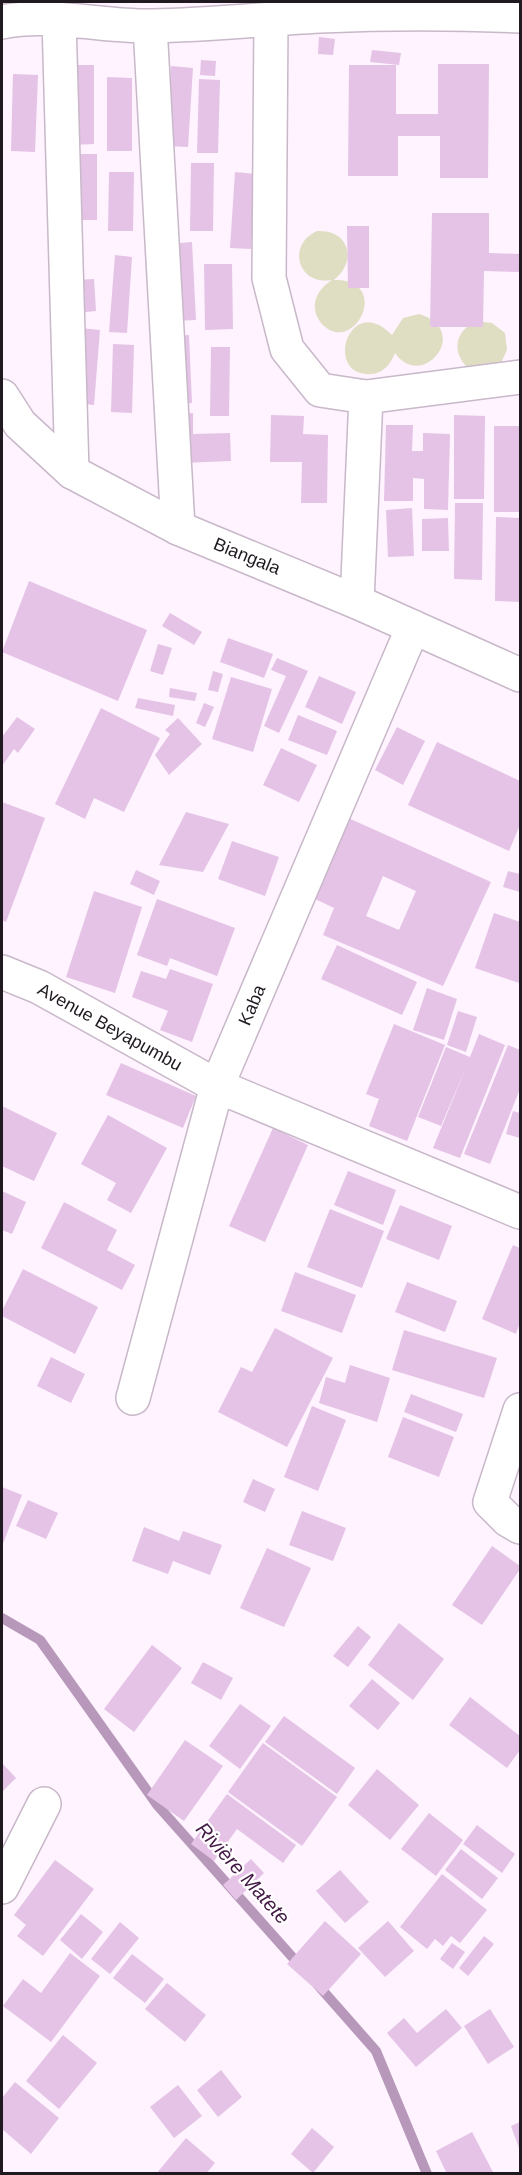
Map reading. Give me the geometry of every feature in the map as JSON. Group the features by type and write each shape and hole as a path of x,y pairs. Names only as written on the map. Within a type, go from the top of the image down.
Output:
{"street":[{"path":"6,15 150,26 194,12 271,21 318,9 449,7 520,16"},
{"path":"59,20 72,472"},
{"path":"271,21 269,278 287,349 320,390 366,397 520,377"},
{"path":"150,26 178,528"},
{"name":"Biangala","path":"2,396 11,423 72,472 178,528 357,602 520,675"},
{"path":"357,602 366,397"},
{"name":"Kaba","path":"133,1398 217,1086 413,627"},
{"name":"Avenue Beyapumbu","path":"2,972 39,987 217,1086 520,1212"},
{"path":"520,1410 490,1502 508,1520 520,1527"},
{"path":"2,1887 44,1804"}],"green space":[{"path":"317,231 337,235 347,248 346,264 334,280 352,283 362,291 365,303 362,315 355,325 345,331 333,331 321,323 315,311 318,293 332,280 311,277 300,263 301,245 307,237"},
{"path":"419,314 435,322 442,332 442,344 437,354 429,362 418,366 406,363 395,353 386,367 372,374 357,372 348,363 345,352 347,339 354,329 364,323 377,324 392,335 403,318"},
{"path":"476,321 492,323 505,333 507,350 500,365 468,368 459,355 460,336 469,325"}],"building":[{"path":"319,37 335,39 333,55 318,54"},
{"path":"372,50 401,53 399,65 370,62"},
{"path":"201,60 216,61 215,76 200,75"},
{"path":"438,64 489,64 488,178 440,178 440,136 398,136 398,176 348,176 349,65 396,65 396,114 438,114"},
{"path":"72,65 94,65 94,144 72,145"},
{"path":"171,66 193,68 188,147 166,146"},
{"path":"13,74 38,75 35,152 11,151"},
{"path":"107,77 132,78 132,151 107,151"},
{"path":"199,79 220,80 218,153 197,153"},
{"path":"77,154 97,154 97,220 77,220"},
{"path":"191,163 214,163 213,231 190,231"},
{"path":"109,172 134,172 133,231 108,231"},
{"path":"235,172 256,174 251,249 230,248"},
{"path":"432,213 489,213 489,253 520,254 520,272 484,271 483,327 430,327"},
{"path":"347,226 369,226 369,288 348,288"},
{"path":"192,242 196,320 172,321 169,244"},
{"path":"115,255 132,257 127,333 109,332"},
{"path":"204,264 232,264 233,329 205,330"},
{"path":"94,279 96,311 77,313 74,280"},
{"path":"80,328 100,330 94,405 74,403"},
{"path":"189,335 192,403 175,404 173,336"},
{"path":"113,344 134,345 132,413 111,412"},
{"path":"211,347 230,347 229,416 210,416"},
{"path":"193,413 193,434 230,433 231,461 181,463 179,414"},
{"path":"271,415 304,416 303,434 328,435 327,503 301,503 302,462 270,462"},
{"path":"454,415 485,416 484,499 454,499"},
{"path":"386,425 413,425 412,451 423,451 423,433 450,434 448,510 424,509 424,479 413,478 413,501 384,501"},
{"path":"494,426 520,426 520,512 494,512"},
{"path":"455,503 483,503 482,580 454,579"},
{"path":"412,508 414,556 388,557 386,510"},
{"path":"496,517 520,518 520,602 495,601"},
{"path":"448,518 449,551 422,551 422,519"},
{"path":"29,581 147,630 118,701 2,652"},
{"path":"170,613 202,632 194,645 162,626"},
{"path":"228,638 273,654 264,678 220,662"},
{"path":"158,644 172,648 163,675 150,671"},
{"path":"277,658 308,671 279,733 264,726 286,676 271,670"},
{"path":"213,671 223,674 218,692 208,690"},
{"path":"319,676 356,692 342,724 305,707"},
{"path":"231,677 272,689 253,752 212,739"},
{"path":"170,688 197,693 195,701 169,697"},
{"path":"138,698 175,705 173,716 135,708"},
{"path":"204,703 214,707 205,727 196,723"},
{"path":"101,708 160,738 124,812 94,798 85,819 55,804"},
{"path":"298,715 337,731 327,755 288,740"},
{"path":"17,717 35,729 18,753 14,749 2,766 2,737"},
{"path":"178,718 202,744 169,775 155,755 170,734 165,730"},
{"path":"397,727 425,741 403,785 375,770"},
{"path":"437,742 520,781 520,825 509,851 408,805"},
{"path":"281,748 317,765 299,802 263,785"},
{"path":"2,802 45,818 6,922 2,920"},
{"path":"186,812 229,824 203,872 159,865"},
{"path":"346,817 491,882 443,986 323,935 334,908 313,898","holes":["383,876 416,891 399,930 366,916"]},
{"path":"232,841 279,857 265,896 218,879"},
{"path":"136,870 160,881 154,895 130,884"},
{"path":"508,871 520,874 520,892 503,887"},
{"path":"94,891 142,907 115,993 66,977"},
{"path":"157,899 235,928 217,976 170,958 167,966 137,955"},
{"path":"494,913 520,922 519,983 475,968"},
{"path":"337,945 417,982 402,1015 321,979"},
{"path":"170,969 213,984 192,1042 160,1030 168,1011 132,997 141,971 166,979"},
{"path":"427,988 457,999 444,1040 413,1030"},
{"path":"458,1011 477,1017 466,1052 447,1045"},
{"path":"394,1024 445,1045 407,1141 369,1126 379,1099 366,1094"},
{"path":"479,1034 505,1045 460,1158 433,1148 467,1065 441,1126 418,1117 446,1047 470,1057"},
{"path":"508,1045 520,1050 520,1089 490,1164 464,1154"},
{"path":"121,1063 196,1096 183,1128 106,1095"},
{"path":"2,1106 57,1133 34,1181 2,1166"},
{"path":"513,1111 520,1113 520,1138 506,1134"},
{"path":"108,1115 167,1148 131,1213 107,1200 116,1183 81,1164"},
{"path":"273,1128 308,1145 265,1242 229,1226"},
{"path":"348,1171 396,1190 383,1225 334,1205"},
{"path":"2,1191 26,1202 12,1234 2,1230"},
{"path":"64,1202 117,1230 107,1250 135,1265 122,1290 41,1248"},
{"path":"400,1205 452,1226 439,1260 386,1239"},
{"path":"330,1209 384,1231 362,1288 307,1267"},
{"path":"513,1245 520,1248 520,1322 516,1334 482,1319"},
{"path":"23,1269 98,1307 75,1354 2,1316 2,1311"},
{"path":"295,1272 356,1295 342,1333 281,1311"},
{"path":"407,1282 457,1301 445,1332 395,1312"},
{"path":"275,1328 333,1358 287,1447 218,1412 241,1367 252,1372"},
{"path":"404,1330 497,1358 484,1398 392,1370"},
{"path":"51,1357 85,1374 71,1403 37,1386"},
{"path":"350,1365 390,1378 377,1422 319,1403 326,1377 345,1383"},
{"path":"411,1394 463,1414 456,1432 404,1412"},
{"path":"312,1406 346,1420 318,1491 284,1477"},
{"path":"403,1417 454,1437 439,1477 388,1457"},
{"path":"253,1479 275,1489 265,1512 243,1502"},
{"path":"2,1487 22,1495 2,1546"},
{"path":"28,1500 58,1513 46,1539 16,1526"},
{"path":"302,1511 346,1528 333,1561 289,1545"},
{"path":"144,1527 179,1541 183,1531 222,1545 210,1575 173,1561 168,1574 132,1561"},
{"path":"492,1546 520,1566 520,1569 482,1625 452,1605"},
{"path":"267,1548 311,1568 284,1627 240,1608"},
{"path":"399,1623 444,1659 413,1700 368,1665"},
{"path":"358,1626 371,1637 348,1667 333,1656"},
{"path":"152,1645 182,1668 134,1732 104,1709"},
{"path":"203,1662 233,1678 221,1700 191,1683"},
{"path":"372,1679 400,1703 378,1730 349,1706"},
{"path":"470,1697 520,1736 520,1750 507,1768 449,1725"},
{"path":"240,1704 271,1726 240,1769 209,1746"},
{"path":"284,1716 355,1768 337,1794 265,1742"},
{"path":"185,1740 223,1766 184,1821 147,1795"},
{"path":"263,1743 337,1797 302,1846 228,1792"},
{"path":"2,1763 16,1778 2,1792"},
{"path":"377,1769 419,1805 390,1840 348,1805"},
{"path":"227,1794 296,1845 283,1863 237,1829 214,1861 191,1844"},
{"path":"429,1813 463,1840 436,1876 401,1849"},
{"path":"477,1825 515,1854 502,1873 463,1844"},
{"path":"461,1849 498,1878 482,1899 445,1870"},
{"path":"251,1859 264,1873 236,1900 223,1885"},
{"path":"55,1860 94,1889 43,1956 17,1936 26,1925 14,1915"},
{"path":"340,1870 369,1902 345,1923 316,1891"},
{"path":"442,1874 487,1910 460,1943 451,1936 443,1946 435,1939 427,1949 400,1927"},
{"path":"81,1914 103,1932 82,1959 60,1940"},
{"path":"325,1921 361,1954 323,1996 287,1964"},
{"path":"388,1921 414,1951 385,1977 358,1948"},
{"path":"120,1922 139,1938 110,1974 91,1959"},
{"path":"484,1936 494,1944 468,1976 459,1968"},
{"path":"452,1943 465,1952 453,1969 440,1959"},
{"path":"70,1953 100,1976 51,2042 3,2006 23,1979 41,1993"},
{"path":"132,1954 164,1979 145,2003 113,1978"},
{"path":"167,1983 206,2015 185,2042 145,2009"},
{"path":"446,2009 462,2028 416,2067 387,2033 404,2018 417,2033"},
{"path":"490,2009 514,2047 488,2064 464,2026"},
{"path":"63,2035 97,2063 59,2109 26,2081"},
{"path":"221,2070 242,2097 218,2117 197,2090"},
{"path":"15,2082 59,2118 31,2154 2,2129 2,2098"},
{"path":"178,2085 202,2116 174,2138 150,2107"},
{"path":"520,2122 520,2151 511,2126"},
{"path":"312,2128 334,2147 313,2173 291,2154"},
{"path":"472,2132 494,2174 447,2174 436,2151"},
{"path":"186,2138 215,2163 206,2174 156,2174"}],"waterway":[{"name":"Rivière Matete","path":"2,1618 40,1640 158,1806 302,1968"},
{"name":"Rivière Matete","path":"317,1984 376,2051 427,2174"}]}
